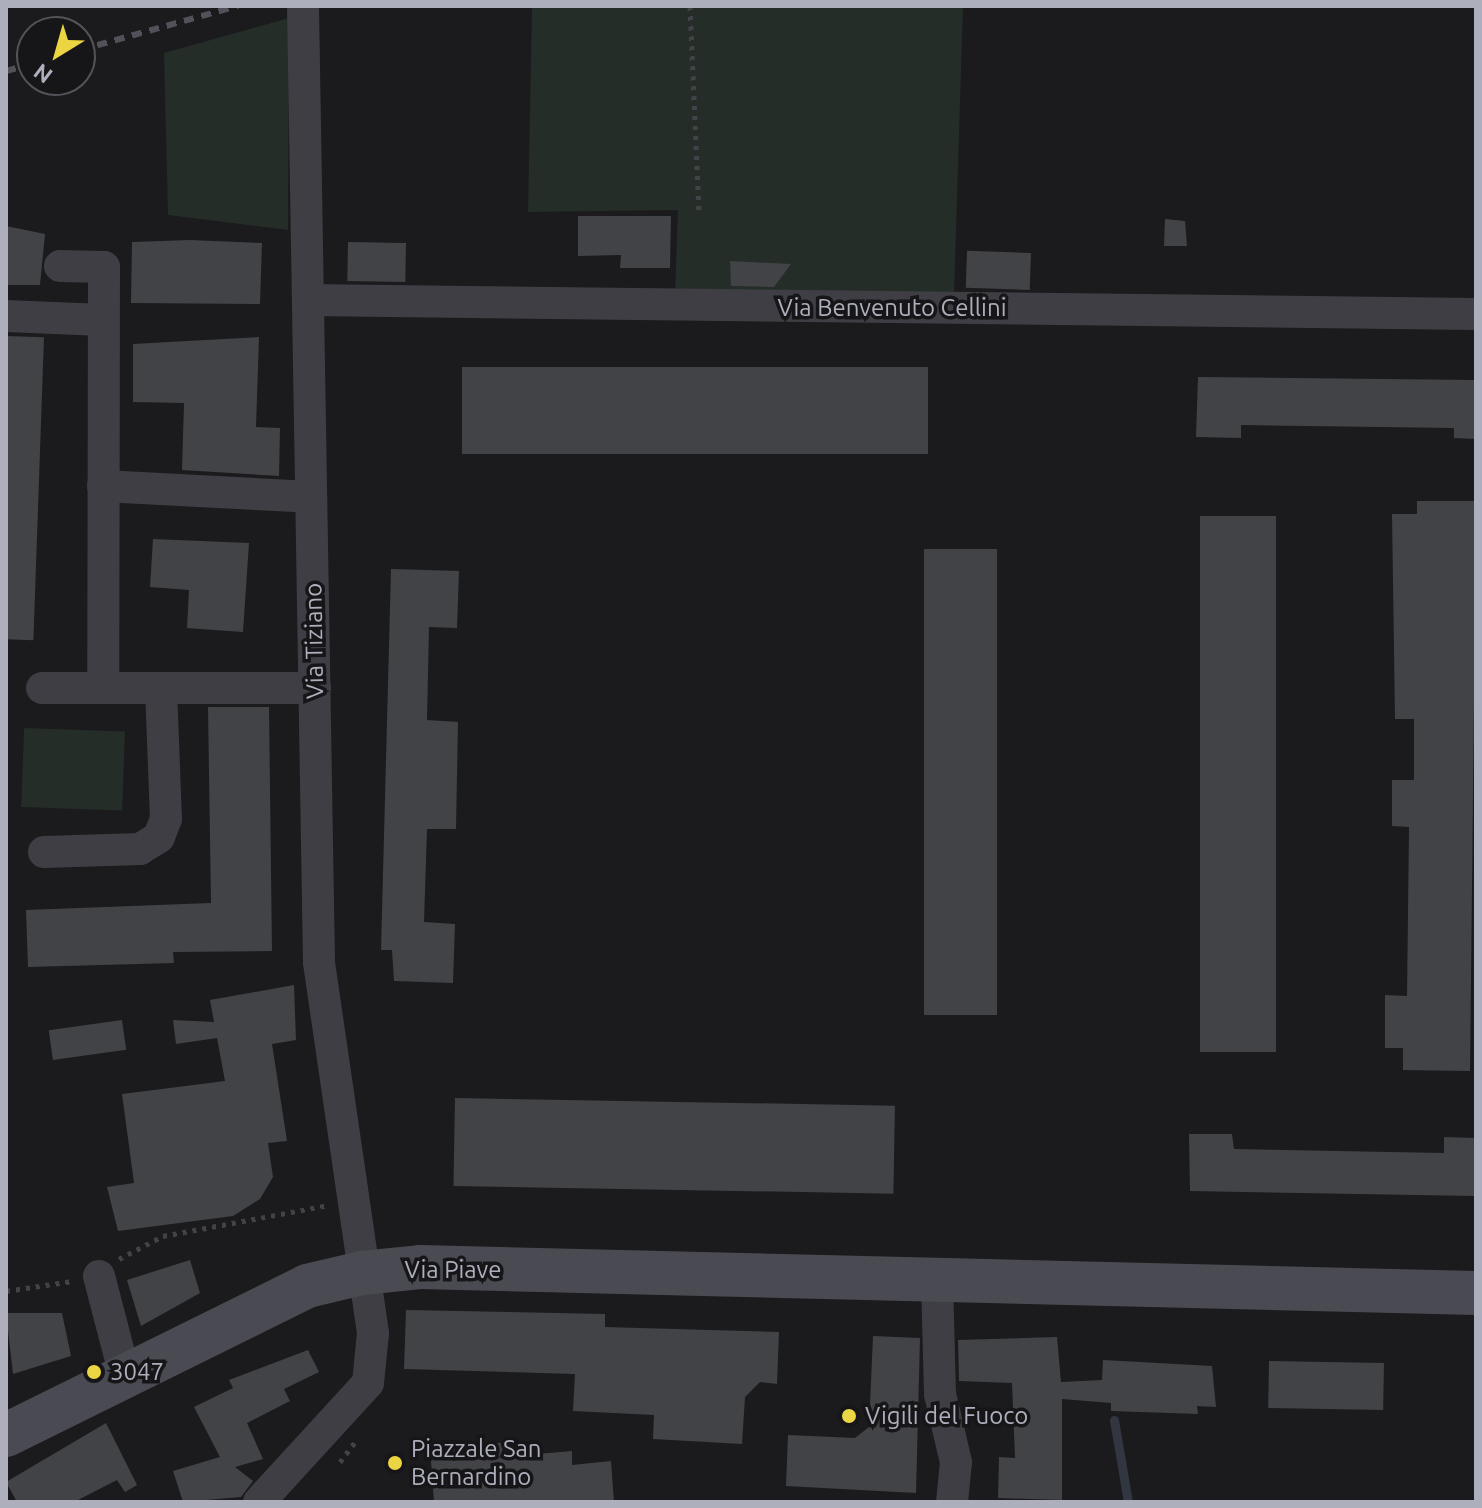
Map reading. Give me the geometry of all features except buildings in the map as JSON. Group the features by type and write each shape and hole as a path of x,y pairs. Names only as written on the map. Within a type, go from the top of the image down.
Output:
{"main road":[{"name":"Via Piave","path":"6,1435 307,1286 362,1273 420,1267 1476,1293"}],"street":[{"name":"Via Tiziano","path":"259,1502 368,1383 373,1333 319,962 303,6"},
{"path":"60,266 104,267 103,688"},
{"name":"Via Benvenuto Cellini","path":"308,300 1476,314"},
{"path":"6,316 103,320"},
{"path":"103,486 311,497"},
{"path":"42,688 315,688"},
{"path":"44,852 140,849 159,837 166,819 161,688"},
{"path":"99,1276 125,1376"},
{"path":"937,1280 940,1394 956,1462 952,1502"}],"path":[{"path":"690,6 699,214"},
{"path":"6,1291 99,1276 133,1246 163,1236 352,1200"}],"shaded area":[{"path":"532,6 963,6 954,295 675,294 678,210 528,212"},
{"path":"289,18 288,230 168,215 164,53"},
{"path":"24,728 125,732 122,810 21,807"}],"waterway":[{"path":"1114,1420 1128,1502"}],"railway":[{"path":"96,46 238,6"},
{"path":"6,71 16,68"}],"place":[{"name":"3047","path":"94,1372"},
{"name":"Vigili del Fuoco","path":"849,1416"},
{"name":"Piazzale San Bernardino","path":"395,1463"}]}
